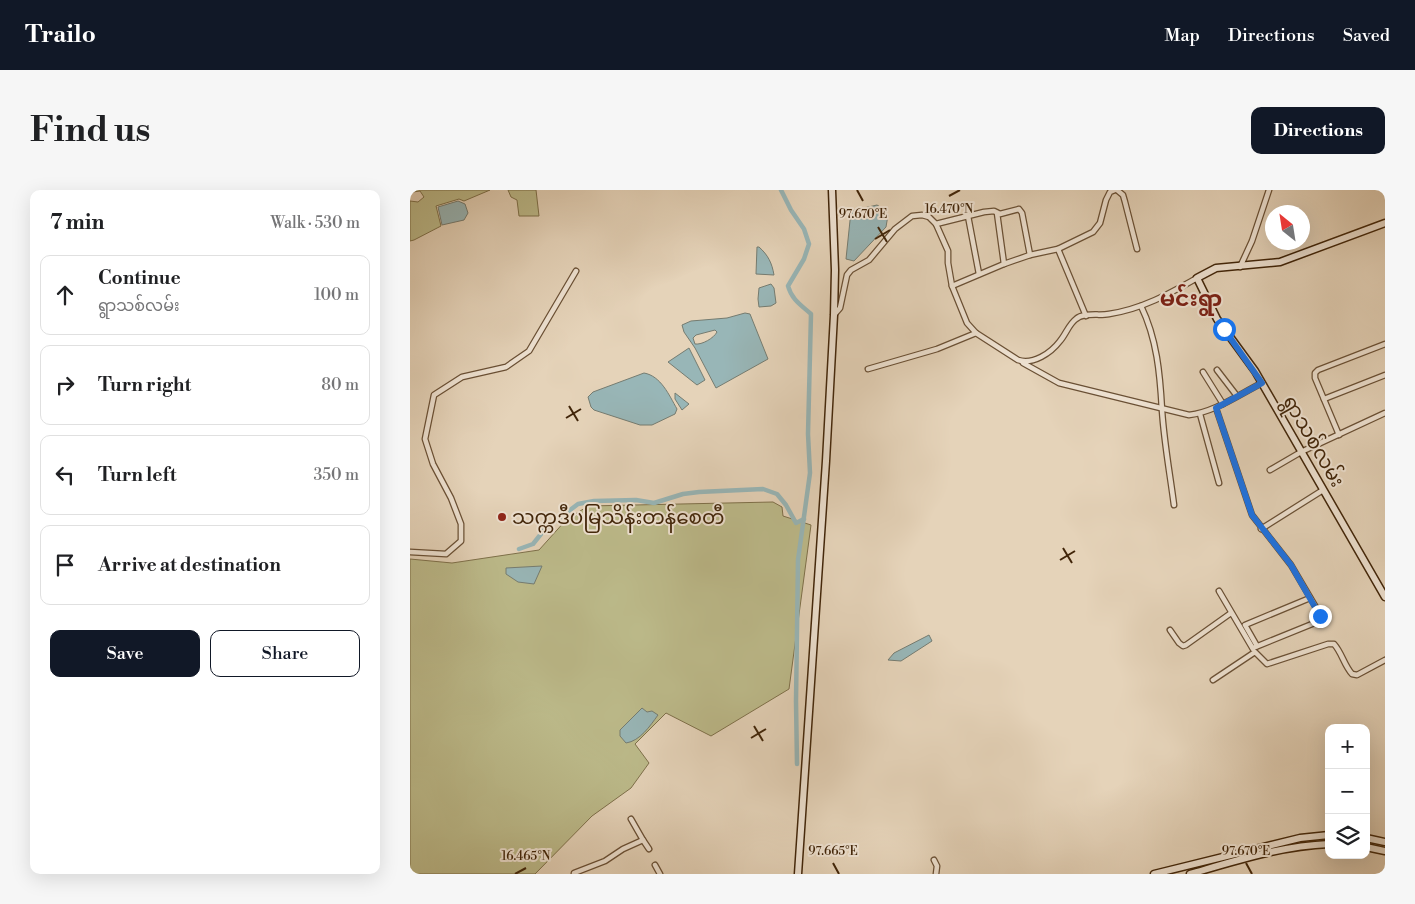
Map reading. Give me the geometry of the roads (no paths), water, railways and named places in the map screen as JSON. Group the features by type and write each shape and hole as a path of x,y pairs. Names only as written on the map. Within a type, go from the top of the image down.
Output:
{"main road":[{"path":"798,874 834,315 835,270 832,190"},
{"path":"1197,278 1216,268 1280,262 1385,223"},
{"name":"ရွာသစ်လမ်း","path":"1197,278 1217,318 1262,383 1385,597"},
{"path":"1154,874 1291,840 1325,836"},
{"path":"1370,839 1385,842"},
{"path":"1190,874 1284,849 1325,844"},
{"path":"1370,848 1385,850"}],"street":[{"path":"952,286 1004,264 1030,255 1058,249 1093,232 1100,223 1110,192 1116,190 1123,195 1126,202 1137,249"},
{"path":"1240,267 1252,241 1270,190"},
{"path":"936,224 984,212 994,211 997,213 1019,209 1022,213 1030,255"},
{"path":"997,213 1004,264"},
{"path":"834,315 840,308 847,275 851,270 869,260 895,229 912,216 922,215 929,217 936,224 948,251 952,286 962,314 976,333 1059,383 1162,410 1189,415 1200,414 1216,408 1262,383"},
{"path":"968,216 979,274"},
{"path":"1058,249 1086,316"},
{"path":"410,552 446,554 461,541 462,524 433,464 425,439 434,395 462,377 506,367 529,352 576,271"},
{"path":"1018,360 1032,362 1040,357 1059,343 1076,319 1086,316 1131,311 1170,294 1197,278"},
{"path":"1142,306 1150,323 1161,379 1162,410 1174,505"},
{"path":"868,369 937,349 976,333"},
{"path":"1339,435 1315,378 1315,373 1318,370 1385,344"},
{"path":"1217,370 1237,396"},
{"path":"1202,372 1223,404"},
{"path":"1324,399 1385,375"},
{"path":"1213,680 1255,648 1317,622 1320,616 1291,565 1252,515 1216,408"},
{"path":"1270,470 1301,452 1385,413"},
{"path":"1200,414 1219,484"},
{"path":"1262,528 1323,490"},
{"path":"1219,591 1231,613 1267,664 1328,644 1334,644 1339,649 1347,669 1352,674 1357,675 1385,660"},
{"path":"1255,648 1245,625 1310,598"},
{"path":"1170,630 1178,643 1183,646 1231,613"},
{"path":"631,819 649,849"},
{"path":"574,874 605,861 623,848 643,840"},
{"path":"934,860 937,866 936,874"},
{"path":"655,865 660,874"}],"water":[{"path":"458,201 465,204 468,213 464,220 442,225 438,207"},
{"path":"877,205 888,215 886,227 854,261 846,259 851,211"},
{"path":"757,247 767,256 774,275 756,274"},
{"path":"771,284 774,288 776,303 771,306 759,307 759,288"},
{"path":"745,313 750,314 768,359 716,388 695,348 684,332 682,325 691,321 727,318","holes":["715,330 717,332 708,341 695,344 693,338 696,335"]},
{"path":"689,348 705,380 697,385 668,362"},
{"path":"644,373 655,378 668,392 677,409 675,414 652,425 640,425 594,410 591,407 588,397 593,392"},
{"path":"675,393 689,404 682,410 675,399"},
{"path":"542,566 534,584 518,582 506,574 506,568"},
{"path":"929,635 932,641 901,661 888,660 894,653"},
{"path":"642,708 647,712 652,711 658,715 640,736 626,743 620,736 620,730"}],"waterway":[{"path":"781,190 791,210 804,229 809,244 804,259 788,286 794,299 811,314 808,434 810,473 798,560 797,764"},
{"path":"519,549 533,544 545,529 578,504 594,501 636,500 654,503 683,494 763,489 777,494 796,523 804,519"}],"place":[{"name":"သက္ကဒီပမြသိန်းတန်စေတီ","path":"502,517"}],"district":[{"name":"မင်းရွာ","path":"1191,298"}]}
